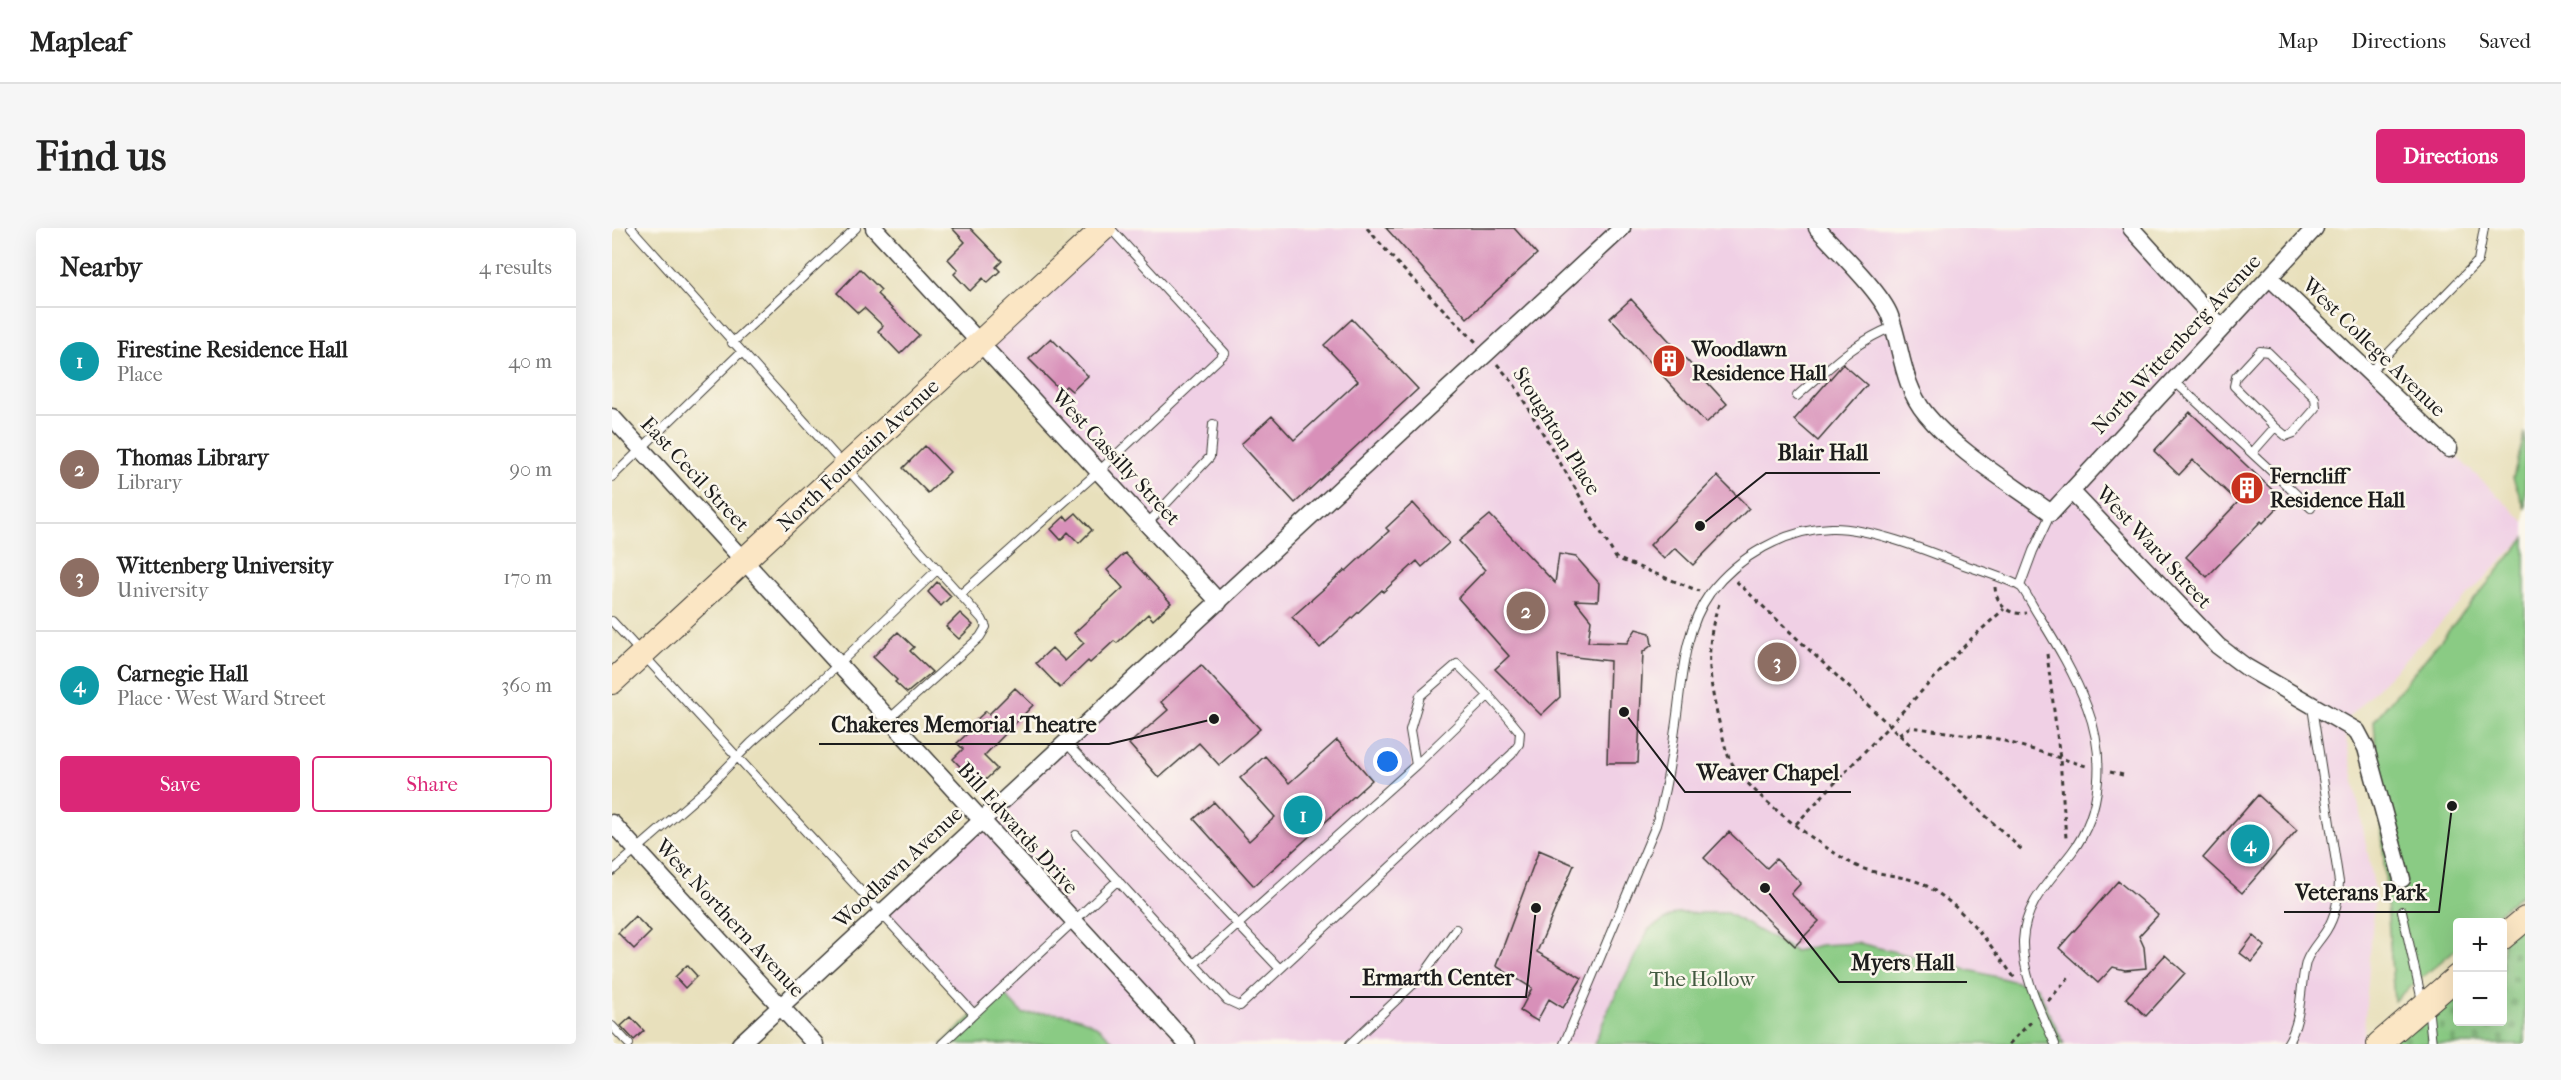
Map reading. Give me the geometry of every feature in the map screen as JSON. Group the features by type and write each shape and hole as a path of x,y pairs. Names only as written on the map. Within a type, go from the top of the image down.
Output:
{"street":[{"name":"West Cassilly Street","path":"874,228 1219,602"},
{"name":"North Fountain Avenue","path":"612,682 745,562 844,467 1104,228"},
{"name":"Woodlawn Avenue","path":"740,1044 1622,228"},
{"path":"2131,228 2222,328"},
{"name":"North Wittenberg Avenue","path":"2071,491 2314,228"},
{"path":"1823,230 1879,298 1889,314 1905,374 1914,396 1925,413 1941,430 2051,513"},
{"name":"West College Avenue","path":"2269,277 2449,449"},
{"name":"East Cecil Street","path":"612,417 745,562"},
{"name":"West Ward Street","path":"2051,513 2071,491 2218,646 2247,667 2357,731 2362,739 2402,879"},
{"name":"Bill Edwards Drive","path":"745,562 1187,1044"},
{"name":"West Northern Avenue","path":"612,823 815,1044"},
{"path":"2507,934 2525,919"},
{"path":"2379,1044 2453,979"}],"lane":[{"path":"631,228 982,619 986,627 984,633 889,719"},
{"path":"732,343 856,228"},
{"path":"961,594 1099,471 1226,353 1110,228"},
{"path":"2369,373 2478,261 2484,228"},
{"path":"1797,396 1859,344 1876,333 1893,327"},
{"path":"2260,351 2268,352 2315,398 2316,408 2294,433 2286,436 2276,427 2234,386 2236,377 2260,351"},
{"path":"612,477 741,352"},
{"path":"2174,380 2311,508"},
{"path":"1147,524 1210,457 1213,424"},
{"path":"2252,453 2276,427"},
{"path":"2020,586 2051,513"},
{"path":"1564,1044 1656,825 1666,789 1689,638 1698,615 1709,595 1724,577 1766,546 1785,537 1831,528 1881,537 2020,586 2074,677 2088,709 2096,738 2098,770 2092,813 2083,834 2068,857 2042,887 2031,905 2023,943 2025,965 2032,989 2055,1044"},
{"path":"612,871 704,791 751,743 839,664 938,569"},
{"path":"612,621 974,1014"},
{"path":"1076,835 1227,1000 1240,1006 1512,754 1519,744 1520,732 1489,695 1457,664 1420,696 1410,730 1416,765"},
{"path":"1194,964 1416,765 1489,695"},
{"path":"2287,1044 2298,1019 2306,964 2311,951 2333,919 2338,902 2339,882 2312,703"},
{"path":"1066,742 1281,969"},
{"path":"942,1044 1118,880"},
{"path":"2402,911 2426,1003 2432,1044"},
{"path":"1350,1044 1424,974 1456,929"},
{"path":"612,1026 629,1044"}],"path":[{"name":"Stoughton Place","path":"1367,228 1397,263 1488,353 1514,384 1616,558 1709,595"},
{"path":"1994,576 1995,596 2004,609 2018,614 2036,612"},
{"path":"1730,587 1735,580 2023,852"},
{"path":"1720,601 1713,618 1708,669 1716,714 1729,759 1758,794 1852,864 1923,884 1949,901 1994,949 2019,984"},
{"path":"1796,824 1971,639 2004,609"},
{"path":"2051,636 2046,644 2060,759 2068,857"},
{"path":"1899,735 1910,727 1998,739 2098,770 2123,775"},
{"path":"2030,1011 2033,1020"}],"shaded area":[{"path":"1103,228 2131,228 2222,328 2269,277 2525,522 2525,537 2343,723 2375,892 2363,1044 941,1044 974,1014 880,914 1219,602 979,342"}],"green space":[{"path":"2525,432 2525,509 2513,478"},
{"path":"2525,538 2525,891 2492,918 2453,918 2453,951 2394,1001 2374,721"},
{"name":"The Hollow","path":"1676,913 1727,913 1795,951 1820,945 1859,943 2037,987 2064,1044 1594,1044 1610,1006 1649,929"},
{"path":"2525,920 2525,1044 2380,1044 2453,980 2453,1026 2507,1026 2507,936"},
{"path":"1000,990 1023,1014 1049,1013 1074,1016 1096,1026 1115,1044 942,1044"}],"building":[{"path":"952,228 970,228 1002,261 996,267 1000,271 987,283 983,278 970,291 954,274 958,270 948,259 965,242"},
{"path":"1386,228 1514,228 1537,254 1467,318"},
{"path":"860,269 881,290 877,294 919,335 900,354 878,331 883,326 864,308 858,313 837,293"},
{"name":"Woodlawn Residence Hall","path":"1631,299 1727,404 1706,423 1610,318"},
{"path":"1352,319 1418,389 1295,503 1241,444 1272,416 1294,440 1358,381 1324,345"},
{"path":"1051,338 1088,376 1072,391 1066,386 1061,391 1029,359"},
{"path":"1843,364 1867,385 1818,441 1794,420"},
{"name":"Ferncliff Residence Hall","path":"2190,412 2284,501 2263,523 2261,521 2207,577 2186,557 2238,502 2193,460 2179,475 2154,451"},
{"path":"925,446 950,472 928,493 903,468"},
{"path":"1717,476 1749,508 1693,565 1675,548 1664,559 1650,545"},
{"path":"1413,503 1449,543 1422,567 1417,561 1320,648 1292,617 1389,531 1386,528"},
{"path":"1076,513 1092,530 1079,543 1068,532 1061,540 1051,529 1065,516 1068,520"},
{"path":"1490,515 1555,583 1559,554 1576,557 1599,583 1598,601 1575,600 1591,620 1588,642 1627,643 1636,629 1650,633 1652,645 1643,652 1638,763 1607,763 1610,661 1558,655 1560,697 1541,715 1495,669 1509,656 1458,598 1485,570 1459,541"},
{"path":"1125,553 1171,603 1153,620 1148,614 1117,643 1114,641 1090,663 1088,661 1060,688 1036,663 1052,648 1065,661 1084,643 1074,633 1123,588 1107,570"},
{"path":"937,582 951,596 941,606 928,592"},
{"path":"960,613 973,625 959,639 946,627"},
{"path":"898,632 914,647 910,651 932,672 907,693 873,657"},
{"path":"1201,665 1260,729 1219,765 1199,743 1159,778 1129,744 1168,710 1161,702"},
{"path":"1015,688 1033,705 984,756 997,769 979,786 953,759 963,749 957,743 977,725 974,722 986,711 989,714"},
{"path":"1337,740 1372,780 1254,886 1194,819 1214,802 1249,841 1275,817 1240,778 1265,756 1289,783"},
{"path":"2258,795 2297,830 2242,893 2203,858"},
{"path":"1729,832 1767,868 1776,859 1801,883 1791,894 1819,921 1795,946 1704,858"},
{"path":"1539,850 1574,865 1537,952 1582,978 1563,1008 1549,999 1537,1021 1520,1011 1532,988 1496,966"},
{"path":"2118,881 2158,915 2139,936 2144,947 2146,968 2125,970 2113,967 2098,983 2059,948"},
{"path":"635,916 651,932 634,949 618,933"},
{"path":"2253,936 2265,946 2252,962 2240,953"},
{"path":"2165,955 2185,973 2146,1016 2126,998"},
{"path":"687,965 697,976 685,988 675,977"},
{"path":"631,1017 644,1031 634,1040 621,1026"}],"place":[{"name":"Woodlawn Residence Hall","path":"1669,361"},
{"name":"Ferncliff Residence Hall","path":"2247,488"},
{"name":"Blair Hall","path":"1700,526"},
{"name":"Thomas Library","path":"1526,611"},
{"name":"Wittenberg University","path":"1777,662"},
{"name":"Weaver Chapel","path":"1624,712"},
{"name":"Chakeres Memorial Theatre","path":"1214,719"},
{"name":"Veterans Park","path":"2452,806"},
{"name":"Firestine Residence Hall","path":"1303,815"},
{"name":"Carnegie Hall","path":"2250,844"},
{"name":"Myers Hall","path":"1765,888"},
{"name":"Ermarth Center","path":"1536,908"}]}
